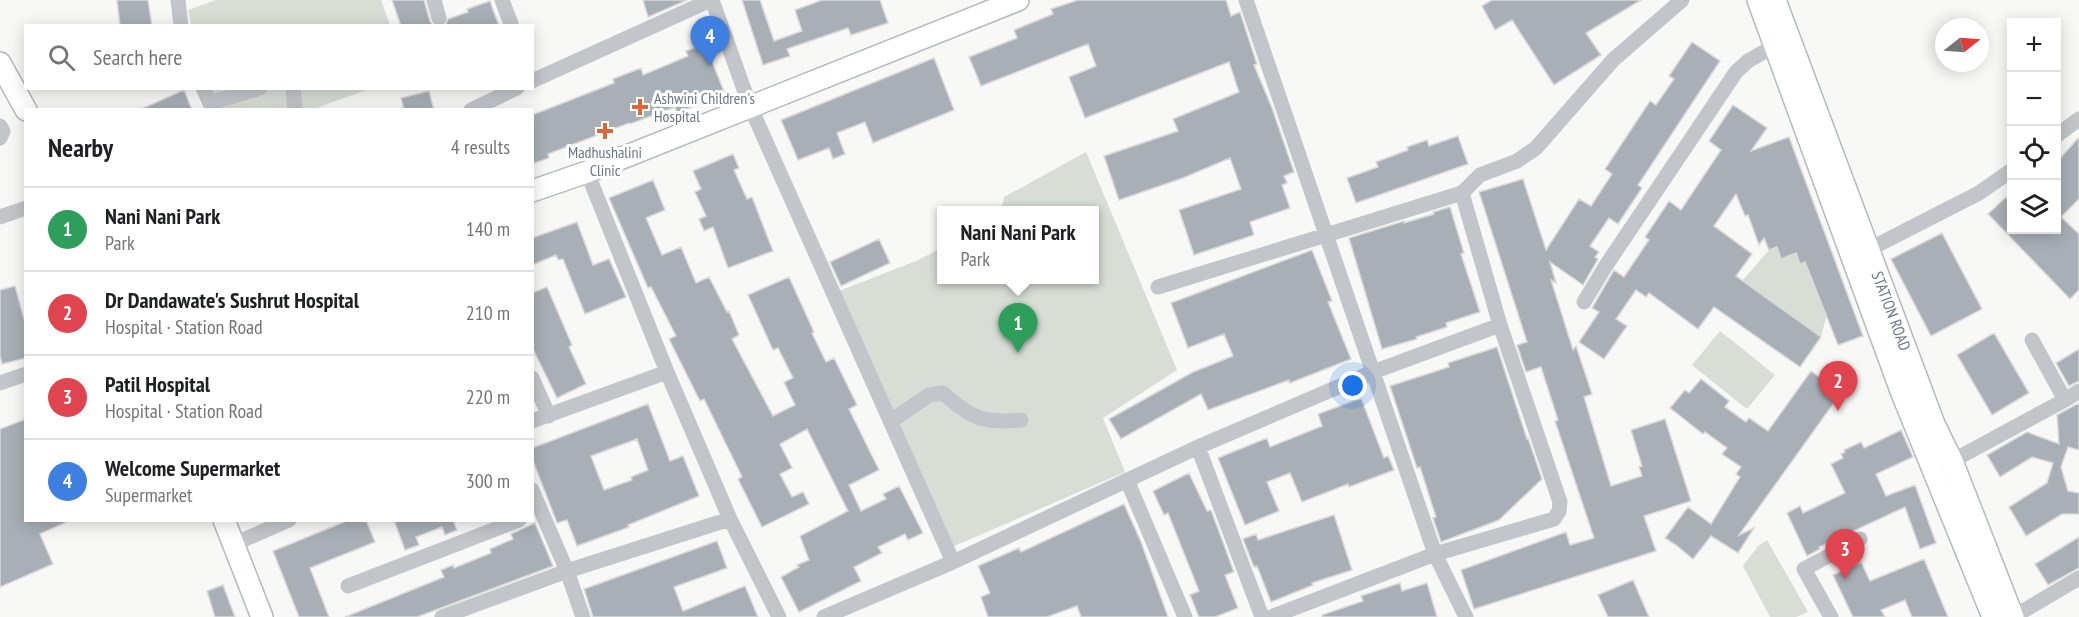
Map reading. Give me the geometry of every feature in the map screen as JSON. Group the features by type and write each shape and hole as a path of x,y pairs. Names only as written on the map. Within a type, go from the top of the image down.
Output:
{"main road":[{"path":"534,190 587,172 1018,0"},
{"name":"STATION ROAD","path":"1758,0 1782,42 1993,617"},
{"name":"STATION ROAD","path":"1775,0 1782,42"},
{"path":"0,63 25,108"},
{"name":"STATION ROAD","path":"1901,363 1935,424 1952,461 2013,617"},
{"path":"225,522 262,617"}],"street":[{"path":"178,0 181,24"},
{"path":"434,0 439,18"},
{"path":"502,0 511,24"},
{"path":"534,80 711,0 750,106 953,562"},
{"path":"1246,0 1435,555 1466,617"},
{"path":"1158,287 1462,193 1480,176 1517,160 1536,148 1598,74 1682,0"},
{"path":"1584,302 1736,72 1748,61 1782,42"},
{"path":"204,90 211,106 255,90"},
{"path":"292,90 295,108"},
{"path":"475,108 513,90"},
{"path":"2061,132 2079,119"},
{"path":"0,126 3,131 0,138"},
{"path":"587,172 730,519 779,617"},
{"path":"1861,254 1979,193 2007,173"},
{"path":"1271,617 1435,555 1545,523 1554,519 1559,512 1560,502 1500,325 1462,193"},
{"path":"0,217 24,209"},
{"path":"824,617 953,562 1198,447 1373,372 1500,325"},
{"path":"2032,340 2065,400"},
{"path":"534,420 668,372"},
{"path":"0,383 24,375"},
{"path":"534,382 549,416"},
{"path":"1952,461 2079,392"},
{"path":"891,421 929,395 943,393 976,418 998,422 1021,420"},
{"path":"1198,447 1262,617"},
{"path":"1126,480 1185,617"},
{"path":"537,514 567,571 583,617"},
{"path":"442,617 567,571 730,519"},
{"path":"234,544 284,522"},
{"path":"348,586 514,522"},
{"path":"1832,617 1804,570 1860,539"},
{"path":"2013,617 2079,578"}],"shaded area":[{"path":"216,0 381,0 390,24 191,24 188,10"},
{"path":"210,90 366,90 317,108 220,108"},
{"path":"1086,152 1177,370 1103,418 1125,472 952,547 839,291 916,261 937,250 937,284 1099,284 1099,206 1002,206 1004,197"},
{"path":"1777,247 1781,259 1796,253 1800,264 1805,262 1813,285 1825,281 1827,314 1821,337 1742,281 1769,250"},
{"path":"1720,331 1775,375 1747,409 1692,365"},
{"path":"1767,540 1808,612 1796,617 1770,617 1743,566 1758,546"}],"building":[{"path":"117,0 148,0 152,24 120,24"},
{"path":"392,0 424,0 432,24 400,24"},
{"path":"643,0 687,0 648,17"},
{"path":"742,0 760,0 774,41 802,31 795,10 822,0 880,0 888,23 851,35 848,28 787,49 790,56 763,65"},
{"path":"1078,0 1226,0 1231,16 1240,12 1257,64 1254,65 1272,108 1294,172 1284,176 1287,183 1282,185 1290,208 1250,222 1254,235 1194,255 1179,210 1241,189 1230,158 1183,178 1119,200 1104,156 1178,131 1173,119 1239,92 1229,62 1085,118 1069,77 1096,66 1088,44 981,86 969,57 1017,38 1014,30 1053,14 1051,9"},
{"path":"1492,0 1641,0 1586,33 1601,55 1554,85 1512,20 1495,30 1482,6"},
{"path":"490,1 498,24 446,24 448,19 468,12 467,9"},
{"path":"1692,42 1720,61 1638,185 1642,188 1618,224 1609,218 1590,246 1599,252 1595,257 1598,259 1583,285 1550,262 1556,283 1551,280 1573,350 1576,346 1592,394 1584,397 1611,486 1642,476 1639,467 1642,466 1631,430 1665,419 1691,501 1644,516 1656,551 1474,609 1461,570 1566,532 1570,545 1594,538 1555,421 1558,420 1541,367 1526,372 1517,345 1527,342 1479,192 1523,179 1546,250 1579,199 1591,206 1612,174 1605,169 1650,101 1656,105 1674,79 1669,76"},
{"path":"705,44 725,94 677,113 675,107 629,123 548,154 549,158 534,163 534,114 614,83 613,79 641,68 643,75 688,56 686,51"},
{"path":"934,58 954,110 873,143 865,122 837,133 845,154 833,159 829,148 798,160 781,120"},
{"path":"184,90 191,108 144,108"},
{"path":"429,91 433,108 404,108 401,98"},
{"path":"1733,105 1767,128 1751,151 1789,137 1863,336 1838,345 1805,262 1800,264 1796,253 1781,259 1777,247 1769,250 1764,238 1759,245 1748,215 1745,216 1736,194 1714,226 1752,254 1736,276 1821,337 1800,367 1714,307 1698,329 1649,293 1646,297 1636,290 1616,319 1627,326 1604,359 1579,342 1599,312 1592,308 1614,270 1624,277 1649,240 1645,237 1669,201 1681,210 1721,150 1709,141"},
{"path":"1458,136 1468,164 1356,203 1347,178 1378,167 1376,162 1408,150 1407,147 1427,140 1429,146"},
{"path":"2079,137 2079,199 2061,217 2061,180 2061,157"},
{"path":"733,154 739,168 734,170 747,199 752,197 773,251 728,268 713,227 704,231 699,219 706,216 695,192 701,189 693,171"},
{"path":"653,180 665,210 646,218 662,255 681,247 696,283 709,277 727,312 729,311 739,335 732,339 773,416 795,405 784,382 793,378 778,348 773,350 748,295 789,277 826,362 834,358 857,405 849,409 879,470 849,485 861,511 886,499 883,494 899,486 923,533 908,540 905,534 878,547 882,553 854,567 861,581 799,612 781,577 799,567 797,565 809,560 800,536 848,511 807,429 780,444 792,468 780,474 792,497 803,492 809,504 762,527 738,479 742,477 704,399 700,401 669,339 676,336 651,287 648,288 609,198"},
{"path":"2007,198 2007,234 1988,214"},
{"path":"1450,207 1464,253 1461,254 1480,312 1446,323 1447,327 1416,337 1417,339 1382,349 1349,238 1434,214 1433,212"},
{"path":"2061,217 2079,234 2079,290 2070,299 2007,234 2061,234"},
{"path":"577,222 593,265 609,259 626,297 585,314 563,259 558,260 556,255 534,264 534,237"},
{"path":"1942,233 1982,309 1931,336 1891,259"},
{"path":"879,239 890,263 841,286 830,262"},
{"path":"1312,250 1332,301 1328,302 1351,359 1290,383 1289,380 1208,410 1201,394 1121,439 1109,419 1193,372 1233,356 1224,334 1188,348 1171,303"},
{"path":"15,286 24,319 24,358 2,364 0,356 0,290"},
{"path":"547,287 572,345 569,347 586,384 557,398 534,351 534,292"},
{"path":"1994,333 2029,393 1992,415 1957,355"},
{"path":"1497,347 1542,479 1499,520 1441,542 1433,518 1436,517 1420,467 1417,468 1390,386 1449,367 1448,363"},
{"path":"2079,349 2079,381 2069,386 2056,363"},
{"path":"1811,371 1841,393 1739,535 1754,528 1738,553 1711,536 1693,559 1665,538 1688,507 1711,524 1740,477 1736,474 1741,467 1722,454 1727,448 1705,432 1703,434 1670,408 1685,390 1689,393 1701,379 1729,401 1725,407 1746,422 1749,418 1768,431"},
{"path":"1361,398 1384,458 1388,456 1394,470 1349,487 1348,484 1302,502 1290,473 1267,482 1279,511 1245,525 1218,458 1267,438 1270,447 1322,426 1318,414"},
{"path":"2079,403 2079,450 2068,447 2061,467 2068,491 2079,493 2079,514 2062,514 2026,536 2009,507 2047,483 2053,463 2032,457 2000,477 1987,455 2027,432 2059,444 2057,415"},
{"path":"648,404 670,461 683,456 699,496 628,525 629,527 577,546 567,520 557,523 534,463 534,447","holes":["637,439 648,470 631,477 632,480 604,490 591,456"]},
{"path":"24,420 24,522 67,522 40,534 53,564 0,587 0,429"},
{"path":"1901,430 1913,457 1876,474 1886,496 1915,485 1936,543 1920,549 1905,507 1819,547 1820,549 1807,556 1787,513 1800,506 1803,513 1845,493 1831,464 1843,458 1841,454 1845,452 1844,450 1861,442 1864,448"},
{"path":"1189,473 1207,511 1211,510 1234,572 1225,575 1238,608 1215,617 1199,617 1190,595 1199,591 1168,513 1164,515 1153,491"},
{"path":"1124,504 1141,542 1168,617 1081,617 1077,606 1047,617 988,617 981,597 990,593 978,566 1019,548 1021,552"},
{"path":"1334,515 1352,570 1312,583 1313,585 1271,602 1257,566 1253,565 1243,539 1256,534 1258,540"},
{"path":"344,522 367,522 375,542 310,568 329,617 299,617 273,551"},
{"path":"395,522 455,522 457,530 445,535 442,527 416,537 419,545 405,550"},
{"path":"535,523 553,566 417,617 345,617 444,577 441,570 453,565 454,568 491,553 490,549 513,539 511,534"},
{"path":"2079,537 2079,568 2048,585 2035,564"},
{"path":"717,541 727,568 674,587 683,611 745,586 758,617 593,617 584,589"},
{"path":"1924,559 1948,617 1912,617 1905,600 1881,610 1885,617 1853,617 1833,575 1861,562 1870,581"},
{"path":"1633,580 1649,617 1608,617 1598,595"},
{"path":"1400,583 1402,591 1427,583 1437,617 1322,617 1322,615 1363,601 1361,596"},
{"path":"223,585 235,617 215,617 207,591"}],"place":[{"name":"Welcome Supermarket","path":"710,66"},
{"name":"Ashwini Children's Hospital","path":"640,107"},
{"name":"Madhushalini Clinic","path":"605,131"},
{"name":"Nani Nani Park","path":"1018,353"},
{"name":"Dr Dandawate's Sushrut Hospital","path":"1838,411"},
{"name":"Patil Hospital","path":"1845,579"}]}
